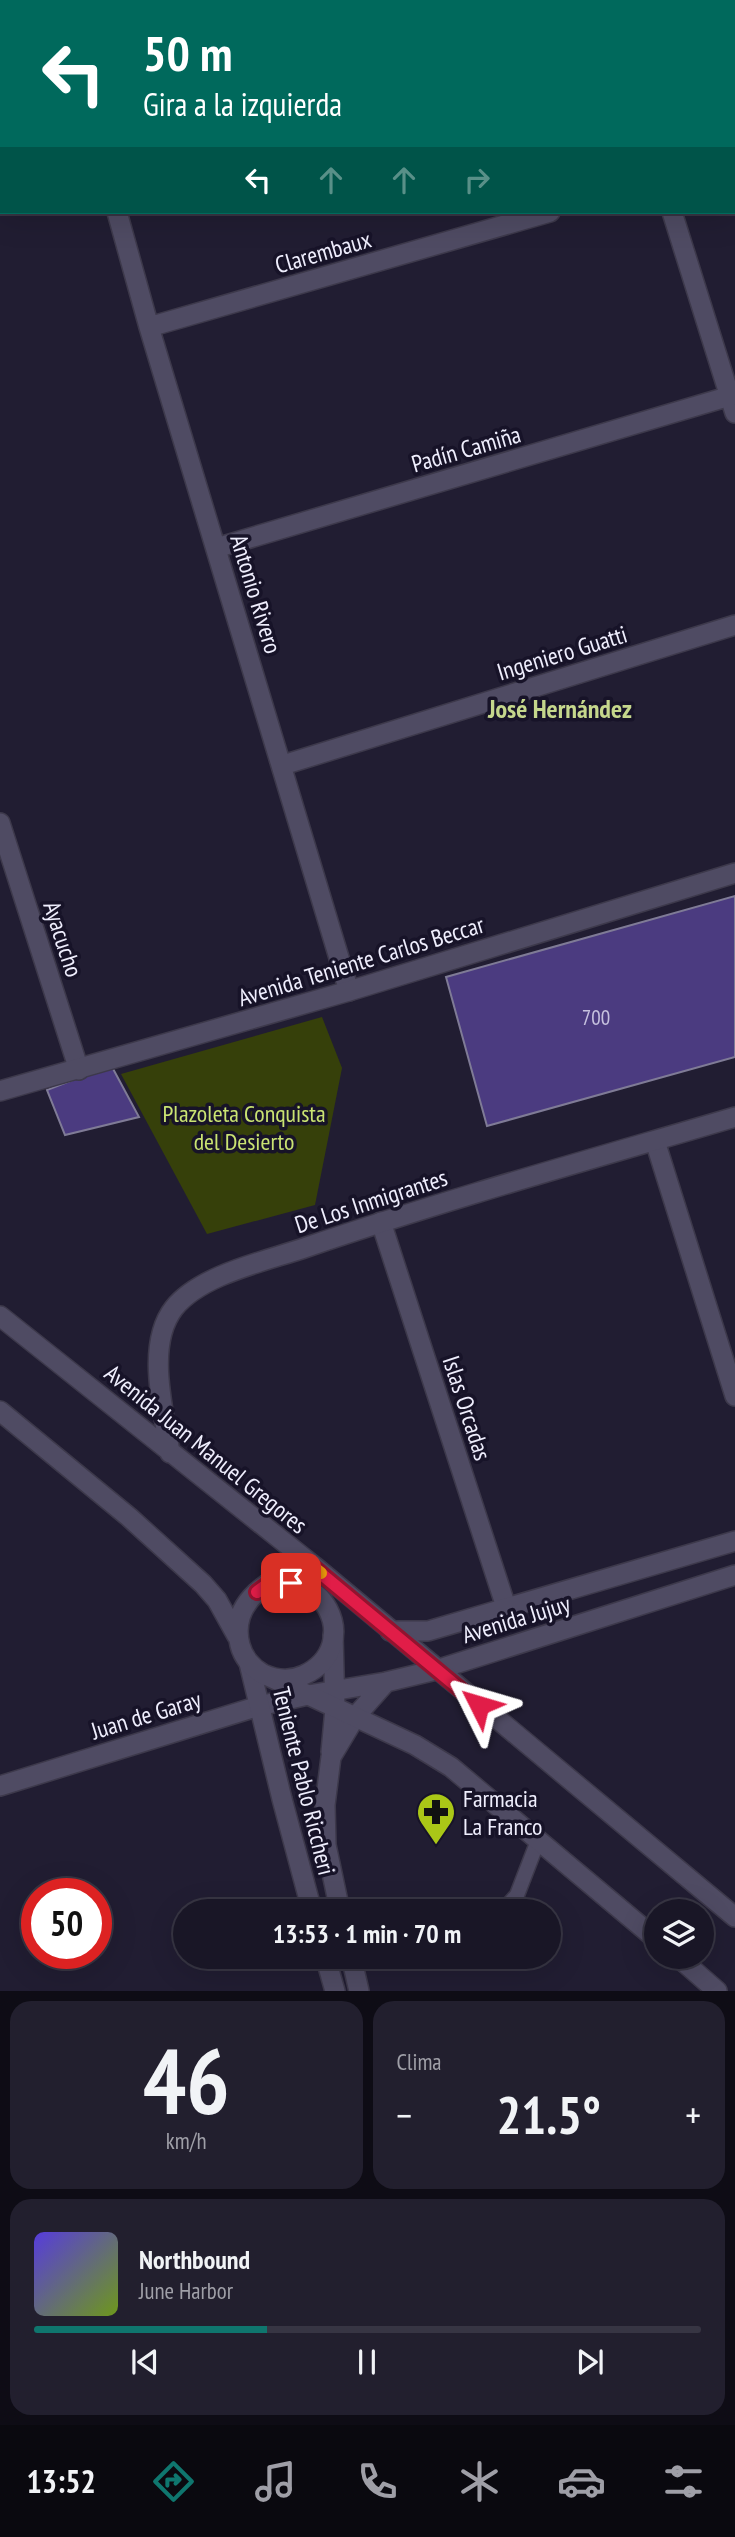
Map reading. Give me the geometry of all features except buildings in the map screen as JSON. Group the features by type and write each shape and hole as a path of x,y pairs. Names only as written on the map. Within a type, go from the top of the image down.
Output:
{"street":[{"name":"Antonio Rivero","path":"118,214 149,327 349,991"},
{"name":"Clarembaux","path":"149,327 543,214"},
{"path":"673,214 732,405"},
{"name":"Padín Camiña","path":"216,548 732,405"},
{"name":"Ingeniero Guatti","path":"283,765 735,625"},
{"name":"Ayacucho","path":"0,823 79,1070"},
{"name":"Avenida Teniente Carlos Beccar","path":"0,1091 349,991 735,873"},
{"name":"De Los Inmigrantes","path":"170,1453 159,1381 158,1343 173,1309 197,1288 226,1274 381,1222 735,1117"},
{"path":"655,1141 735,1396"},
{"name":"Islas Orcadas","path":"381,1222 507,1610"},
{"name":"Avenida Juan Manuel Gregores","path":"0,1316 311,1564 735,1917"},
{"path":"0,1411 129,1517 203,1584 217,1600 249,1663 270,1677 308,1695 334,1700 355,1717 415,1745 451,1767 644,1929"},
{"name":"Avenida Jujuy","path":"390,1631 428,1631 735,1541"},
{"path":"237,1636 241,1611 257,1592 283,1573 311,1564 324,1587 332,1624 334,1700 331,1757"},
{"name":"Avenida Jujuy","path":"334,1700 735,1575"},
{"path":"257,1592 279,1583 303,1586 320,1597 332,1624 331,1648 323,1661 312,1671 299,1677 270,1677"},
{"name":"Teniente Pablo Riccheri","path":"249,1663 309,1899"},
{"name":"Teniente Pablo Riccheri","path":"337,1899 326,1845 326,1805 331,1757 355,1717 386,1682"},
{"name":"Juan de Garay","path":"0,1786 259,1706 308,1695"},
{"path":"329,1969 335,1991"},
{"path":"354,1969 359,1991"},
{"path":"692,1969 718,1991"}],"lane":[{"path":"514,1899 539,1838"}],"green space":[{"name":"Plazoleta Conquista del Desierto","path":"322,1017 342,1068 315,1205 207,1234 121,1074"}],"slow traffic":[{"path":"267,1584 307,1562 321,1573"}],"place":[{"name":"Farmacia La Franco","path":"436,1846"}],"district":[{"name":"José Hernández","path":"560,708"}],"route":[{"path":"291,1583 267,1586 257,1592 283,1573 307,1562 479,1705"}]}
